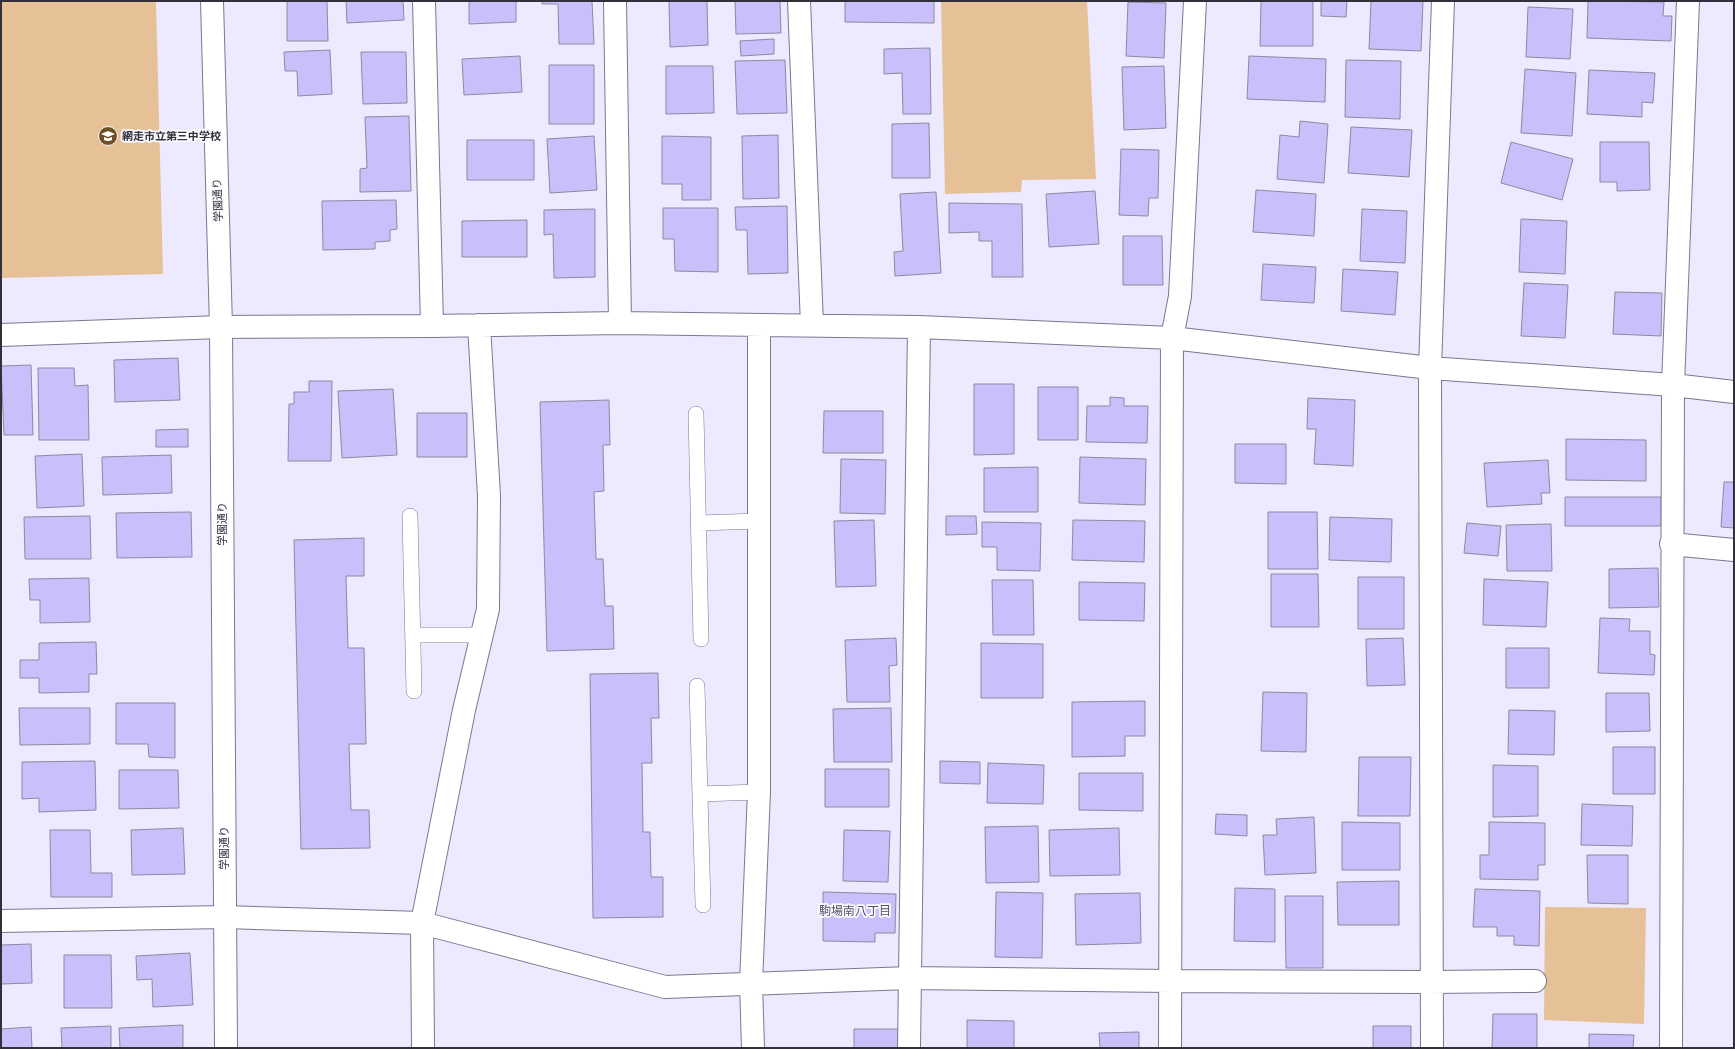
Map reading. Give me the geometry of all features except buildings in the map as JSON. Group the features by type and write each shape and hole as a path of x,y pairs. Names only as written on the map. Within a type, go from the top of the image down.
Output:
{"street":[{"name":"学園通り","path":"212,1 221,327 226,1048"},
{"path":"424,1 432,326"},
{"path":"615,1 620,323"},
{"path":"799,1 812,325"},
{"path":"1170,1048 1172,338 1180,296 1195,1"},
{"path":"1432,1048 1430,368 1443,1"},
{"path":"1671,1048 1671,544 1673,385 1688,1"},
{"path":"1,336 221,327 620,323 919,327 1172,338 1430,368 1673,385 1734,392"},
{"path":"423,1048 422,922 464,710 488,609 489,496 479,325"},
{"path":"753,1048 751,982 759,792 759,325"},
{"path":"909,1048 919,327"},
{"path":"1671,544 1734,550"},
{"path":"1,921 225,917 422,922 665,987 751,982 909,978 1170,981 1535,981"}],"lane":[{"path":"696,414 701,639"},
{"path":"410,516 414,691"},
{"path":"698,523 759,521"},
{"path":"413,635 482,635"},
{"path":"697,686 703,905"},
{"path":"700,794 759,792"}],"shaded area":[{"name":"網走市立第三中学校","path":"1,1 156,1 163,274 1,278"},
{"path":"941,1 1087,1 1096,179 1022,180 1021,192 945,194"},
{"path":"1545,907 1646,908 1644,1024 1544,1020"}],"place":[{"name":"網走市立第三中学校","path":"108,136"}],"district":[{"name":"駒場南八丁目","path":"855,911"}]}
